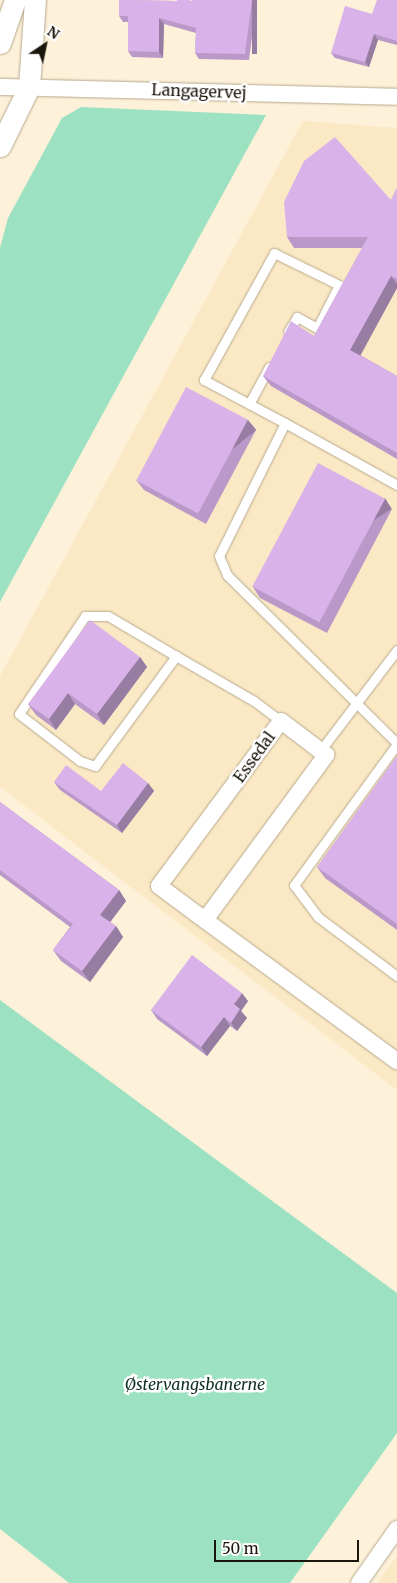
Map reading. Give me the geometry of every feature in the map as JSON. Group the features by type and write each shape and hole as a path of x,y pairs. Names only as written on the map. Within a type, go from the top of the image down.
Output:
{"street":[{"path":"0,43 15,0"},
{"path":"0,146 29,87 34,0"},
{"name":"Langagervej","path":"0,87 397,97"},
{"name":"Essedal","path":"320,751 281,721 159,886 397,1061"},
{"path":"205,920 326,755 320,751"},
{"path":"359,1583 397,1530"}],"lane":[{"path":"282,343 296,317 317,328 339,285 274,253 204,380 397,485"},
{"path":"249,404 273,360"},
{"path":"285,423 220,556 227,575 397,744 294,885 318,917 397,976"},
{"path":"176,656 95,766 80,761 19,714 85,616 108,616 254,701 281,721"},
{"path":"320,751 357,706 397,650"}],"shaded area":[{"path":"303,121 397,128 397,1090 0,787 0,676"},
{"path":"397,1556 397,1583 377,1583"}],"green space":[{"path":"81,107 266,115 0,602 0,248 8,218 62,118"},
{"name":"Østervangsbanerne","path":"0,1000 397,1293 397,1433 290,1583 69,1583 0,1529"}],"building":[{"path":"119,0 252,0 245,54 195,53 196,28 159,18 159,52 128,51 128,16 119,16"},
{"path":"377,0 397,0 397,41 374,34 365,62 331,53 345,6 372,14"},
{"path":"335,137 391,200 397,188 397,279 391,276 350,350 397,376 397,453 263,376 291,321 314,336 368,237 287,237 284,202 304,161"},
{"path":"186,387 248,420 198,513 136,481"},
{"path":"318,463 385,499 319,622 252,587"},
{"path":"90,620 140,657 97,714 68,693 49,719 28,704"},
{"path":"397,756 397,924 317,867"},
{"path":"123,763 148,783 117,825 54,782 66,765 101,791"},
{"path":"0,802 119,890 100,915 116,926 82,971 53,950 73,924 0,870"},
{"path":"192,955 242,993 234,1004 240,1009 231,1023 224,1017 201,1047 151,1010"}]}
